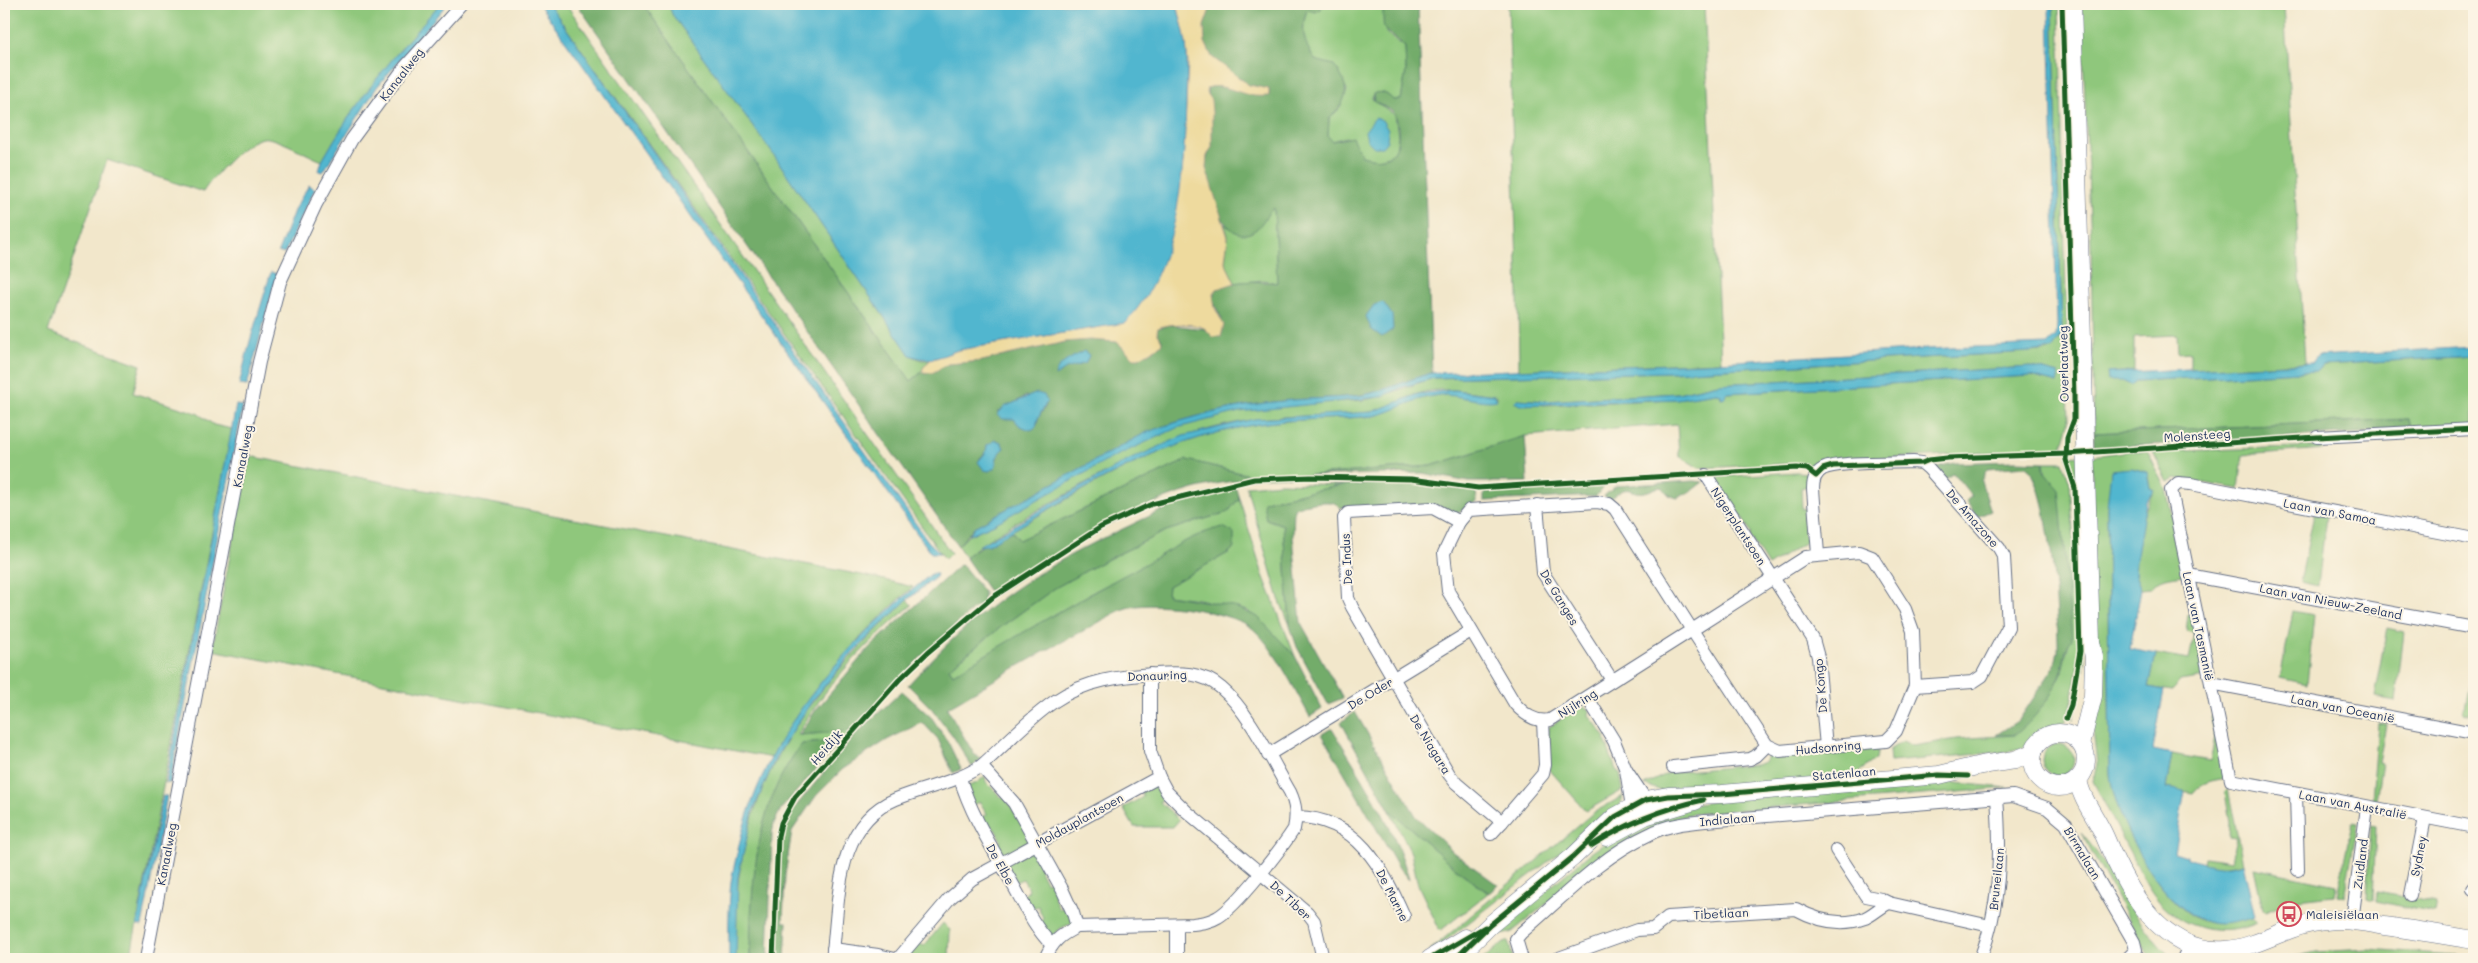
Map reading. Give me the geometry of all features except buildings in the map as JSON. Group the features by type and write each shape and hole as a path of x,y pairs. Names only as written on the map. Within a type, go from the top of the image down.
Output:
{"main road":[{"name":"Overlaatweg","path":"2072,4 2091,642 2094,657 2093,696 2081,744"},
{"name":"Overlaatweg","path":"2066,734 2075,724 2080,711 2091,642"},
{"path":"2071,783 2047,784 2036,774 2032,760 2033,753 2042,739 2058,733 2066,734 2081,744 2086,762 2071,783 2071,795 2084,821 2109,850 2139,902 2158,926 2186,952 2228,950 2293,928 2337,920 2474,940"},
{"name":"Statenlaan","path":"1939,775 1981,765 2015,760 2033,753"},
{"name":"Statenlaan","path":"1454,959 1490,925 1573,856 1615,817 1668,796 1722,794 1939,775 1968,776 2025,771 2036,774"},
{"name":"Statenlaan","path":"1430,959 1473,932 1490,925"}],"street":[{"name":"Kanaalweg","path":"146,959 259,362 280,282 316,204 352,140 405,67 462,4"},
{"path":"2317,437 2474,429"},
{"name":"De Amazone","path":"1818,554 1812,489 1816,476 1823,469 1833,466 1922,463 2002,552 2008,628 1982,676 1973,682 1915,686"},
{"name":"Nigerplantsoen","path":"1706,475 1773,578"},
{"name":"Laan van Tasmanië","path":"2185,483 2178,483 2171,490 2231,780"},
{"name":"Laan van Samoa","path":"2185,483 2474,539"},
{"path":"1459,522 1470,510 1597,502 1609,504 1615,509 1767,745 1750,759 1673,767"},
{"name":"De Ganges","path":"1537,505 1543,573 1612,680"},
{"name":"De Indus","path":"1394,678 1348,598 1344,518 1348,512 1433,508 1459,522"},
{"name":"Nijlring","path":"1459,522 1444,553 1445,578 1448,591 1516,704 1524,713 1543,721 1550,720 1692,630"},
{"name":"Hudsonring","path":"1692,630 1806,557 1818,554 1859,552 1872,558 1905,609 1911,624 1915,686 1892,737 1880,742 1780,751 1767,745"},
{"name":"Laan van Nieuw-Zeeland","path":"2188,575 2474,628"},
{"name":"De Kongo","path":"1773,578 1810,634 1816,649 1826,748"},
{"name":"De Oder","path":"1268,754 1472,631"},
{"name":"Donauring","path":"833,954 846,854 862,825 874,813 896,799 960,778 981,766 1040,712 1072,691 1104,680 1150,674 1188,673 1215,683 1232,698 1268,754 1296,803 1297,817"},
{"path":"1150,674 1150,751 1159,777 1175,801 1260,872"},
{"name":"De Niagara","path":"1394,678 1456,783 1502,822"},
{"name":"Laan van Oceanië","path":"2211,683 2474,734"},
{"path":"1587,697 1611,734 1641,808"},
{"path":"1491,834 1543,774 1545,765 1543,721"},
{"path":"981,766 1014,803 1073,913 1077,927"},
{"name":"Moldauplantsoen","path":"897,959 954,894 972,879 1159,777"},
{"name":"De Elbe","path":"960,778 968,804 1040,934 1051,944"},
{"name":"Laan van Australië","path":"2231,780 2474,827"},
{"path":"2296,793 2298,870"},
{"name":"Birmalaan","path":"1997,797 2013,796 2035,802 2054,812 2066,824 2134,942 2136,950 2127,959"},
{"name":"Bruneilaan","path":"1980,959 1990,926 2000,865 1997,797"},
{"name":"Indialaan","path":"1522,959 1516,939 1521,933 1604,862 1630,844 1651,833 1686,823 1997,797"},
{"name":"Zuidland","path":"2352,921 2367,807"},
{"path":"1045,959 1051,944 1060,935 1077,927 1177,925 1207,922 1219,917 1234,905 1289,838 1297,817"},
{"name":"De Marne","path":"1297,817 1340,826 1349,834 1367,852 1382,872 1404,916"},
{"name":"Sydney","path":"2410,895 2425,818"},
{"path":"1836,850 1866,896 1990,926"},
{"name":"De Tiber","path":"1260,872 1307,912 1314,921 1323,959"},
{"name":"Tibetlaan","path":"1556,959 1637,930 1653,929 1668,916 1796,909 1809,916 1838,923 1865,918 1889,903"},
{"path":"1177,925 1177,959"},
{"path":"833,954 878,955 897,959"}],"green space":[{"path":"4,4 440,4 376,79 334,140 322,161 281,142 268,138 260,139 242,149 232,158 203,192 107,160 48,332 141,365 133,393 197,413 214,425 232,429 130,959 4,959"},
{"path":"549,4 566,4 951,553 945,559"},
{"path":"577,4 643,4 911,381 922,372 926,374 948,364 982,361 1065,342 1090,340 1117,342 1131,355 1139,358 1161,345 1162,340 1157,332 1158,328 1170,325 1205,329 1213,337 1222,319 1212,299 1217,289 1239,282 1277,283 1274,208 1254,231 1240,234 1224,221 1209,186 1206,163 1212,147 1207,88 1228,88 1261,96 1269,96 1269,89 1249,85 1212,57 1205,42 1204,26 1210,9 1208,4 1321,4 1321,9 1316,12 1307,10 1304,36 1315,60 1334,65 1345,87 1344,99 1341,105 1329,119 1328,136 1332,141 1352,137 1362,156 1378,159 1385,158 1394,151 1397,145 1398,128 1394,113 1374,102 1373,94 1387,94 1393,100 1401,100 1406,71 1405,47 1384,28 1383,4 1418,4 1432,373 1371,393 1247,406 1196,417 1145,433 974,527 958,546","holes":["1026,396 1046,406 1038,418 1037,424 1020,426 1014,419 998,412","996,440 1001,442 1004,448 997,457 996,465 979,459 986,452 987,445"]},
{"path":"643,4 669,4 672,14 771,151 910,355 922,360 930,360 922,372 911,381"},
{"path":"1321,4 1383,4 1386,33 1405,47 1406,71 1401,100 1393,100 1387,94 1379,92 1373,94 1372,99 1395,115 1398,136 1396,149 1384,158 1376,159 1362,156 1354,141 1346,137 1331,141 1328,136 1329,119 1340,108 1347,91 1338,70 1315,60 1307,50 1304,22 1307,10 1321,9"},
{"path":"1508,4 1704,4 1721,362 1519,370"},
{"path":"2053,4 2059,4 2069,423 2062,448 1828,462 1813,470 1805,463 1699,468 1679,456 1677,424 1525,436 1431,466 1300,476 1257,477 1187,460 1019,540 1012,531 1099,482 1157,453 1220,432 1283,421 1374,416 1414,399 1429,396 1498,397 1467,391 1439,390 1420,393 1377,411 1342,415 1268,418 1228,424 1178,439 1131,460 1012,525 965,557 958,546 969,535 994,524 1083,472 1129,448 1176,428 1221,415 1268,407 1364,400 1382,396 1434,378 1671,372 2046,351 2059,340 2062,333","holes":["2032,367 2059,374 2057,383 2031,376 1726,393 1725,397 1721,398 1721,394 1716,393 1676,399 1544,405 1518,399 1546,401 1678,393 1718,384"]},
{"path":"2081,4 2284,4 2305,363 2190,369 2190,352 2178,353 2177,335 2134,337 2134,371 2107,373 2131,385 2136,381 2317,371 2322,365 2474,356 2474,426 2411,430 2409,419 2094,433 2091,243"},
{"path":"1274,207 1277,283 1263,280 1235,283 1225,262 1228,237 1224,223 1234,230 1247,233 1252,231"},
{"path":"2409,419 2411,430 2094,448 2094,433"},
{"path":"1525,436 1528,482 1469,482 1422,473 1300,476 1431,466"},
{"path":"2324,446 2323,449 2243,455 2239,489 2176,478 2168,482 2153,452"},
{"path":"2129,451 2147,451 2166,488 2184,575 2166,578 2154,584 2151,588 2141,589 2135,574 2137,543 2143,519 2154,490 2150,488 2148,476 2140,470 2133,469 2107,508 2110,774 2114,792 2120,813 2130,836 2156,879 2171,897 2187,912 2209,923 2234,922 2253,918 2257,923 2244,928 2216,930 2203,928 2178,918 2167,909 2152,893 2144,880 2093,781 2097,764 2093,729 2092,456"},
{"path":"2081,455 2085,659 2073,720 2071,716 2080,674 2083,643 2079,490 2069,466 2068,456"},
{"path":"249,456 872,577 913,587 872,625 835,666 801,710 772,758 212,650"},
{"path":"1187,460 1257,477 1194,489 1143,508 1066,548 996,594 988,590 965,557 976,549 1012,531 1019,540"},
{"path":"2044,462 2063,462 2070,483 2081,646 2071,709 2065,722 2038,731 2022,748 2013,751 1890,762 1889,750 1903,741 1913,746 1956,739 2015,735 2041,706 2061,675 2069,642"},
{"path":"2044,462 2044,471 2059,489 2072,639 2067,647 2062,672 2057,684 2041,708 2029,723 2015,735 1996,735 2019,720 2054,667 2058,652 2055,584 2047,525 2041,498 2034,478 2026,466 1987,469 1981,481 1991,511 1977,517 1966,501 1972,496 1953,473 1946,479 1936,467 1954,463"},
{"path":"1807,473 1809,479 1808,486 1801,488 1802,509 1810,509 1810,514 1803,516 1805,537 1809,540 1768,566 1750,537 1751,532 1737,510 1732,510 1715,480 1716,477"},
{"path":"1415,482 1476,491 1477,502 1459,511 1456,517 1437,505 1348,511 1348,506 1341,508 1334,503 1320,502 1294,509 1293,537 1301,623 1343,698 1328,704 1297,647 1290,626 1283,525 1266,519 1263,504 1265,501 1342,485"},
{"path":"1703,482 1690,492 1677,498 1669,495 1662,487 1640,492 1626,490 1610,499 1604,496 1616,486"},
{"path":"1281,483 1342,485 1265,501 1266,519 1283,525 1290,625 1279,599 1246,486"},
{"path":"1604,486 1596,496 1484,501 1484,492"},
{"path":"1236,488 1239,498 1228,512 1166,531 1100,563 1055,588 949,668 953,674 1070,605 1181,544 1223,527 1234,533 1234,547 1230,552 1168,586 1167,595 1233,606 1258,617 1295,656 1322,709 1310,717 1275,655 1249,626 1208,612 1174,606 1142,605 1125,608 1115,613 1035,656 947,708 974,754 979,758 983,758 972,767 953,736 932,709 908,685 940,651 993,605 1049,567 1168,508 1194,498"},
{"path":"1239,498 1263,575 1295,656 1248,611 1198,599 1167,595 1168,586 1230,552 1234,547 1213,529 1095,591 953,674 949,668 1055,588 1100,563 1166,531 1228,512"},
{"path":"2314,514 2326,516 2318,586 2300,582"},
{"path":"960,565 963,566 984,592 983,603 973,609 918,660 850,731 800,735 815,711 869,648"},
{"path":"907,600 912,605 879,634 834,681 798,735 850,731 842,740 802,744 786,768 774,793 759,847 754,875 750,959 736,959 737,886 748,832 761,793 778,757 798,723 821,691 847,661"},
{"path":"2293,611 2314,615 2307,684 2280,678"},
{"path":"2188,615 2192,615 2205,677 2180,681 2172,691 2149,687 2156,654 2189,660 2194,633 2186,631"},
{"path":"2387,628 2404,632 2396,701 2374,697"},
{"path":"2474,664 2474,715 2464,713"},
{"path":"902,691 932,718 949,744 961,769 953,773 938,739 921,723 887,740 843,769 816,796 792,831 785,875 783,922 787,922 785,959 775,959 782,823 854,736"},
{"path":"1581,706 1590,710 1589,715 1606,738 1605,740 1616,770 1620,773 1623,790 1586,811 1548,768 1549,727"},
{"path":"1355,712 1416,816 1454,853 1498,885 1489,893 1455,868 1389,809 1341,722"},
{"path":"2213,716 2226,778 2204,784 2193,793 2166,788 2172,754 2210,761 2215,738 2211,717"},
{"path":"2378,723 2386,724 2379,762 2382,763 2376,800 2372,799"},
{"path":"1332,728 1386,821 1403,860 1409,880 1399,868 1322,734"},
{"path":"842,740 781,809 774,823 772,834 768,959 750,959 754,875 758,847 774,792 786,767 802,744"},
{"path":"2058,744 2070,748 2074,760 2070,772 2058,776 2046,772 2042,760 2046,748"},
{"path":"1878,748 1876,759 1855,777 1662,791 1644,785 1671,772 1755,765 1765,762 1769,754 1777,757"},
{"path":"985,776 986,782 1001,797 1005,797 1032,840 1003,858 995,845 1001,841 995,829 987,831 980,819 987,814 980,802 973,805 966,787 977,783"},
{"path":"1947,782 2008,788 1690,814 1640,836 1617,850 1574,881 1511,933 1493,936 1588,855 1618,834 1683,807 1725,799"},
{"path":"1156,785 1164,795 1160,802 1179,820 1173,827 1134,827 1123,808 1143,797 1141,791"},
{"path":"2228,789 2243,863 2222,867 2204,864 2205,857 2231,861 2236,838 2229,837 2230,823 2225,792"},
{"path":"1623,796 1620,806 1445,941 1429,951 1593,813"},
{"path":"1389,809 1455,868 1488,893 1440,931 1418,885 1411,853"},
{"path":"2352,822 2358,823 2344,896 2337,895"},
{"path":"2371,825 2376,826 2373,900 2367,898"},
{"path":"2081,833 2105,864 2147,931 2174,959 2153,959 2149,956"},
{"path":"1034,848 1046,865 1040,870 1046,882 1053,879 1060,892 1054,897 1059,909 1067,906 1073,923 1061,928 1050,938 1038,923 1043,918 1038,906 1030,909 1023,896 1029,890 1023,879 1015,882 1007,863"},
{"path":"2254,868 2336,885 2334,895 2298,899 2265,912"},
{"path":"2377,892 2436,903 2434,913 2376,901"},
{"path":"943,923 950,930 949,959 909,959 908,954 919,943 924,946"},
{"path":"1508,941 1513,959 1483,959 1504,942"},
{"path":"2368,949 2453,955 2474,959 2285,959 2316,952"}],"sand":[{"path":"1177,4 1208,4 1210,9 1204,26 1205,42 1212,57 1249,85 1269,89 1269,96 1252,96 1228,88 1217,87 1207,88 1206,93 1211,100 1212,147 1207,156 1206,168 1228,237 1225,262 1235,283 1217,289 1213,294 1215,308 1224,325 1221,337 1213,337 1199,326 1174,324 1158,328 1157,332 1162,341 1161,345 1139,358 1134,358 1117,342 1090,340 1065,342 982,361 948,364 932,373 922,372 930,360 958,350 1124,323 1183,163 1188,63 1185,37"}],"water":[{"path":"440,4 447,4 377,87 323,172 319,171 322,161 334,140 362,99 392,60"},
{"path":"539,4 549,4 928,541 940,553 931,553"},
{"path":"669,4 1177,4 1185,37 1187,61 1185,129 1180,189 1168,248 1157,275 1143,300 1125,323 958,350 929,359 910,355 771,151 672,14"},
{"path":"2049,4 2053,4 2062,333 2053,349 2029,352 1671,372 1434,378 1403,387 1381,397 1239,412 1177,428 1114,457 994,524 969,535 974,527 1145,433 1162,427 1213,413 1264,403 1363,395 1432,373 1704,363 1926,349 2047,344 2056,336 2057,325"},
{"path":"1375,118 1382,120 1388,130 1387,141 1382,147 1374,147 1367,140 1365,131"},
{"path":"309,185 315,189 284,254 278,252 295,208"},
{"path":"271,272 277,274 247,386 239,385 250,341"},
{"path":"1383,302 1392,315 1393,329 1382,337 1371,329 1366,316 1374,305"},
{"path":"2474,347 2474,356 2322,365 2317,371 2136,381 2131,385 2122,381 2108,381 2107,373 2312,363 2317,356"},
{"path":"1084,351 1089,355 1086,363 1066,369 1055,376 1062,364"},
{"path":"2032,367 2059,374 2057,383 2031,376 1726,393 1725,397 1721,398 1721,394 1716,393 1677,399 1520,405 1514,402 1517,399 1546,401 1678,393 1718,384"},
{"path":"1454,390 1495,395 1497,400 1484,401 1454,396 1431,396 1374,416 1268,423 1216,433 1148,457 1083,490 988,545 978,546 1129,460 1183,436 1254,419 1372,412 1418,394"},
{"path":"1037,393 1044,395 1047,402 1038,418 1036,427 1031,430 1020,426 1014,419 1003,419 997,415 1004,407"},
{"path":"236,405 243,406 170,783 166,783"},
{"path":"996,440 1001,442 1004,448 997,457 995,468 989,471 984,470 978,462 986,452 987,445"},
{"path":"2131,468 2147,472 2150,488 2154,490 2146,502 2136,560 2135,575 2141,589 2130,649 2156,654 2149,687 2164,690 2153,750 2172,754 2166,788 2185,791 2174,852 2187,856 2187,859 2220,866 2243,863 2255,917 2253,918 2227,924 2211,923 2193,915 2175,902 2144,862 2121,815 2114,793 2110,774 2107,507 2111,470"},
{"path":"931,574 937,574 936,577 907,600 853,652 812,701 776,757 753,811 738,877 736,959 729,959 729,911 732,874 749,811 765,770 785,733 809,698 836,664 866,633"},
{"path":"163,796 167,796 142,926 137,925"}],"cycle path":[{"path":"2062,4 2074,395 2074,419 2067,438 2066,460 2075,488 2080,651 2071,705 2066,718"},
{"name":"Molensteeg","path":"773,959 778,836 781,823 795,797 899,680 928,652 993,597 1101,527 1152,504 1254,479 1311,477 1411,479 1478,488 1797,468 1807,469 1816,476 1823,469 1833,466 1922,463 1929,460 1947,458 2066,454 2317,437 2474,429"},
{"path":"1455,959 1490,925 1573,857 1615,817 1646,800 1668,796 1722,794 1939,775 1968,776"},
{"path":"1591,846 1618,830 1645,818 1703,800"},
{"path":"1430,959 1485,927"}],"place":[{"name":"Maleisiëlaan","path":"2289,914"}]}
